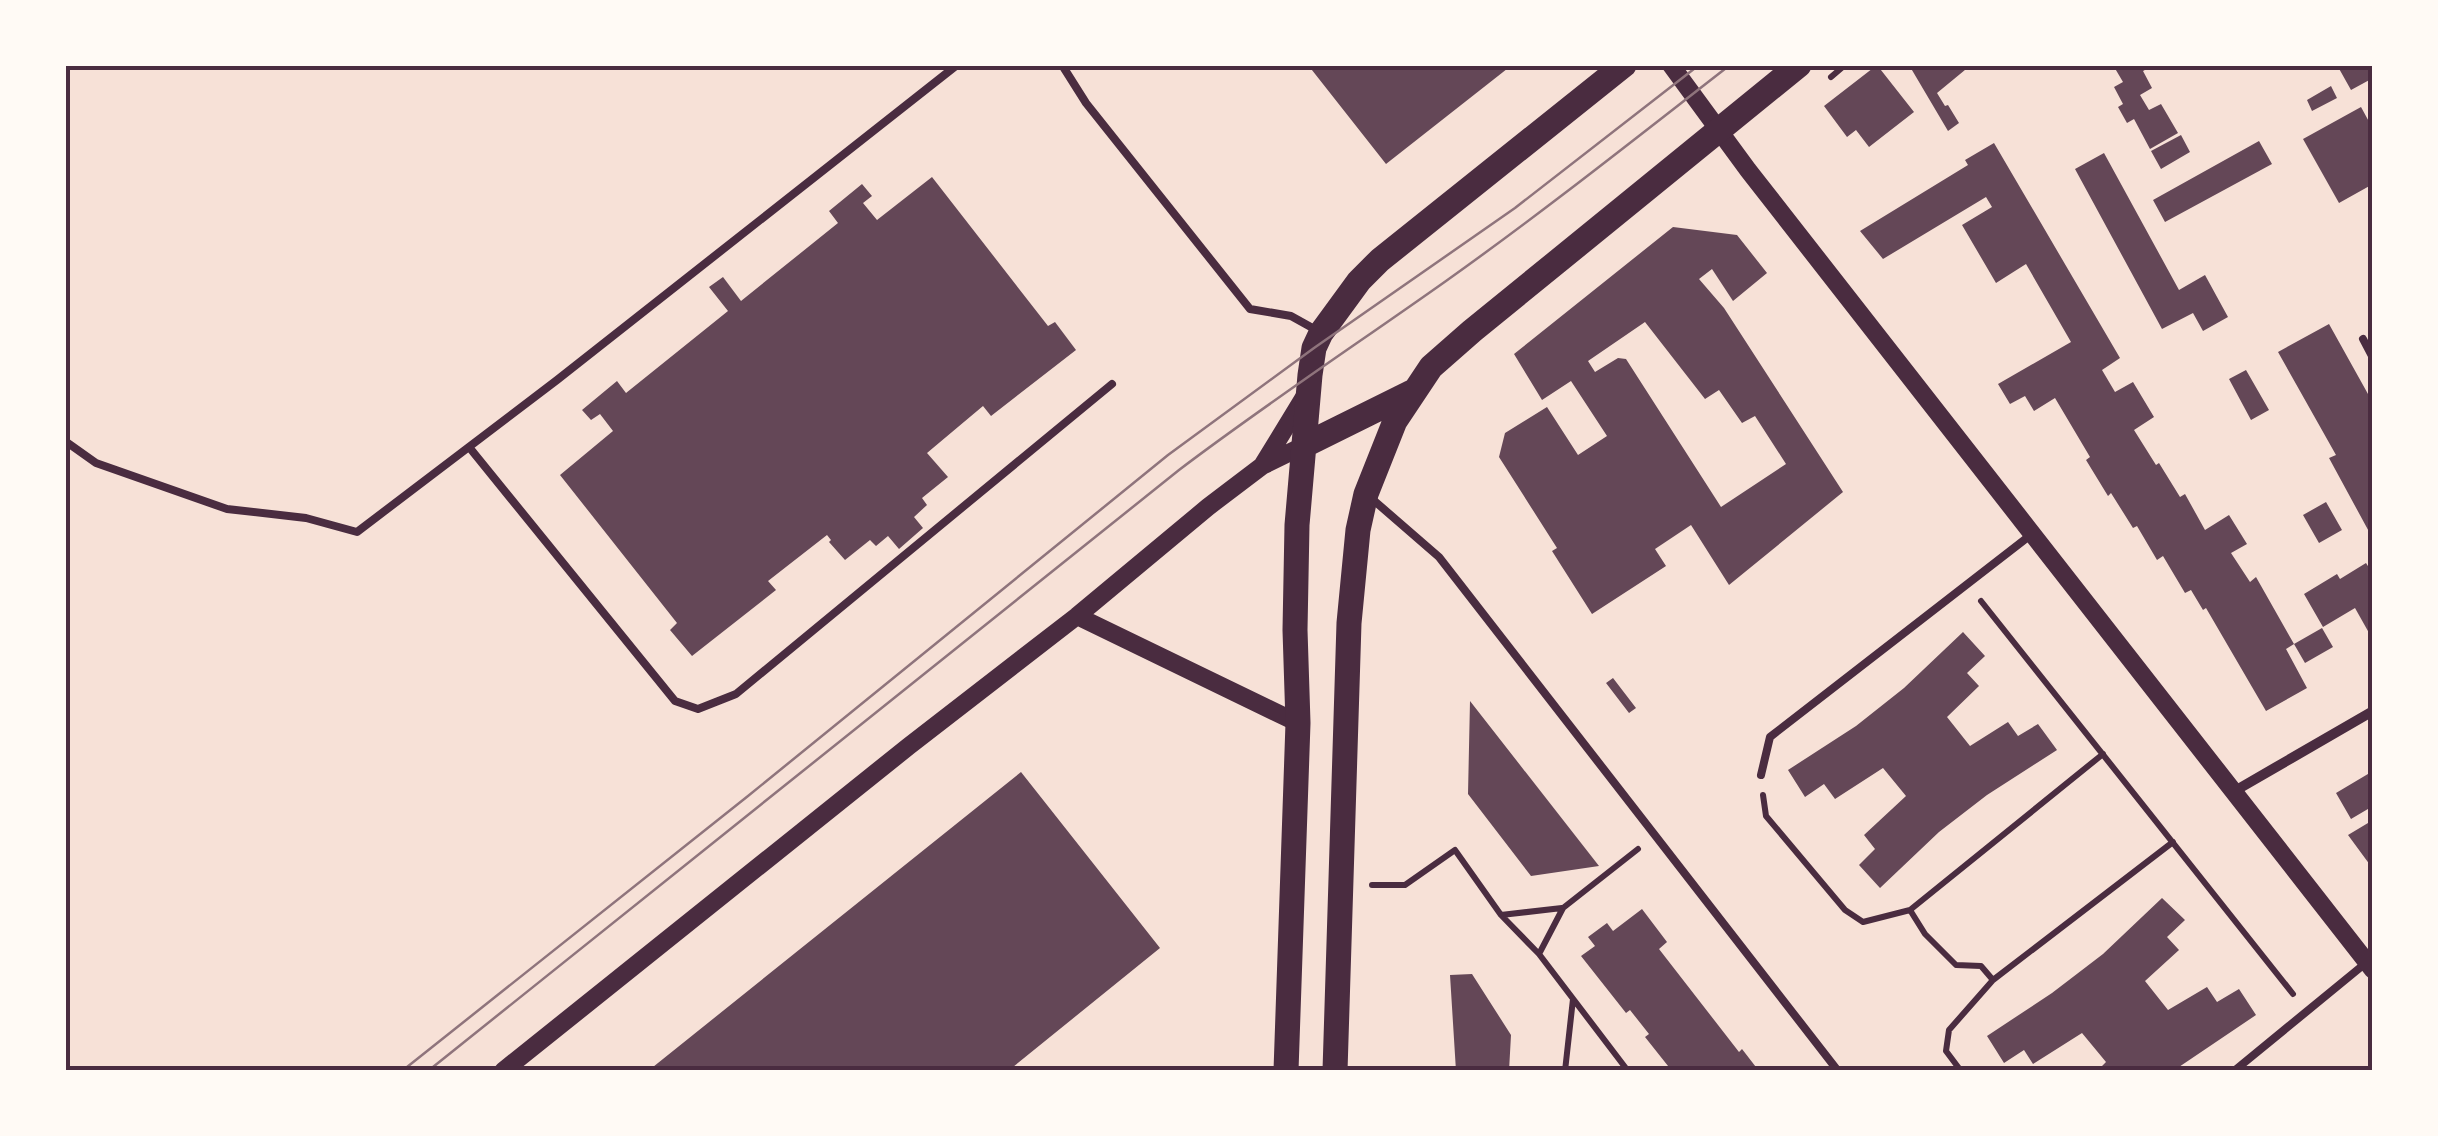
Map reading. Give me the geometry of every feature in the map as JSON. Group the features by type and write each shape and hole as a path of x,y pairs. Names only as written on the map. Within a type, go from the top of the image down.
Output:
{"main road":[{"path":"1286,1071 1298,723 1297,542 1314,348 1359,281 1380,260 1624,65"},
{"path":"1335,1071 1349,624 1358,530 1366,494 1395,421 1431,368 1472,330 1799,65"},
{"path":"1305,445 1414,391"}],"street":[{"path":"1671,65 2370,966"},
{"path":"1262,466 1308,390"},
{"path":"503,1071 1077,616 1208,507 1262,466 1305,445"},
{"path":"1077,616 1298,723"},
{"path":"2234,792 2373,711"}],"lane":[{"path":"65,441 96,462 228,508 306,518 357,532 957,65"},
{"path":"1062,65 1098,118 1250,310 1291,316 1321,333"},
{"path":"2363,339 2373,358"},
{"path":"469,447 674,701 698,709 736,694 1112,384"},
{"path":"1366,494 1439,556 1838,1071"},
{"path":"1761,774 1770,737 2032,534"},
{"path":"2234,1071 2306,1011 2370,966"}],"path":[{"path":"1968,584 2306,1011"},
{"path":"1761,774 1766,816 1846,910 1863,922 1910,910 2103,754"},
{"path":"1538,954 1564,908 1654,835"},
{"path":"1961,1071 1946,1051 1949,1030 1993,980 2173,842"},
{"path":"1341,885 1405,886 1456,850 1501,915 1538,954 1628,1071"},
{"path":"1501,915 1564,908"},
{"path":"1910,910 1925,934 1956,964 1981,966 1993,980"},
{"path":"1565,1071 1573,999"}],"building":[{"path":"1308,65 1512,65 1386,164"},
{"path":"1877,65 1914,112 1869,147 1856,130 1847,137 1824,106"},
{"path":"1909,65 1971,65 1937,93 1959,123 1948,131"},
{"path":"2113,65 2154,65 2143,71 2152,88 2140,95 2149,110 2161,104 2178,133 2150,149 2134,119 2127,123 2118,107 2123,104 2114,87 2123,82"},
{"path":"2337,65 2373,65 2373,78 2351,90"},
{"path":"2331,86 2337,98 2312,111 2307,100"},
{"path":"2361,107 2373,129 2373,184 2339,203 2303,139"},
{"path":"2181,135 2190,152 2161,169 2151,151"},
{"path":"2259,141 2272,164 2165,222 2153,200"},
{"path":"1994,143 2120,358 2102,370 2115,392 2133,382 2154,417 2134,430 2156,465 2159,463 2180,497 2185,494 2205,530 2229,515 2247,544 2231,553 2250,582 2256,577 2294,644 2286,649 2307,688 2266,711 2206,608 2203,610 2191,590 2185,593 2163,556 2157,560 2137,526 2133,528 2111,493 2108,496 2055,398 2034,411 2025,396 2010,404 1998,384 2071,342 2026,264 1996,283 1962,225 1992,207 1986,197 1883,259 1860,231 1968,165 1965,160"},
{"path":"2104,153 2179,290 2205,275 2228,317 2203,331 2193,313 2162,329 2075,169"},
{"path":"932,177 1048,326 1055,322 1076,350 991,416 983,406 927,453 948,477 922,498 927,505 914,517 923,528 899,549 888,536 876,546 870,540 845,560 827,535 768,581 776,590 692,656 670,630 677,623 560,475 613,431 600,414 591,420 582,410 617,381 626,393 728,311 709,287 723,277 741,301 838,223 829,211 862,184 872,196 863,203 877,220"},
{"path":"1673,227 1737,235 1767,273 1733,301 1712,269 1699,279 1724,308 1843,492 1729,585 1691,525 1655,549 1666,566 1592,614 1552,551 1557,548 1499,457 1505,433 1547,407 1578,455 1607,436 1571,381 1542,400 1514,354","holes":["1645,322 1705,399 1719,390 1742,423 1755,416 1786,464 1721,507 1626,359 1618,358 1595,372 1588,361"]},
{"path":"2329,324 2373,403 2373,539 2329,458 2336,455 2278,352"},
{"path":"2246,370 2269,410 2251,420 2229,379"},
{"path":"2326,502 2342,530 2319,543 2303,515"},
{"path":"2366,563 2373,574 2373,640 2355,608 2323,627 2304,594 2337,574 2340,579"},
{"path":"2322,628 2333,647 2305,663 2294,644"},
{"path":"1963,632 1985,656 1967,673 1979,686 1947,717 1970,746 2008,722 2018,736 2038,724 2057,750 1939,832 1880,888 1859,865 1875,849 1864,835 1906,796 1883,768 1835,799 1824,784 1805,797 1788,770 1856,726 1904,688"},
{"path":"1613,678 1636,708 1629,713 1606,683"},
{"path":"1470,701 1599,866 1531,876 1468,794"},
{"path":"2373,771 2373,806 2351,819 2336,793"},
{"path":"1021,772 1160,948 1008,1071 648,1071"},
{"path":"2373,820 2373,869 2348,835"},
{"path":"2162,898 2185,920 2167,937 2179,950 2145,981 2168,1010 2207,987 2217,1002 2239,989 2256,1015 2173,1071 2097,1071 2106,1062 2082,1033 2033,1064 2024,1050 2004,1063 1987,1036 2103,954"},
{"path":"1642,909 1667,942 1659,949 1739,1052 1742,1049 1759,1071 1672,1071 1645,1037 1649,1034 1630,1010 1626,1013 1581,956 1595,946 1588,937 1607,923 1613,931"},
{"path":"1472,974 1511,1035 1509,1071 1456,1071 1450,975"}],"tram line":[{"path":"402,1071 1168,455 1515,208 1699,65"},
{"path":"428,1071 1179,470 1482,255 1730,65"}]}
